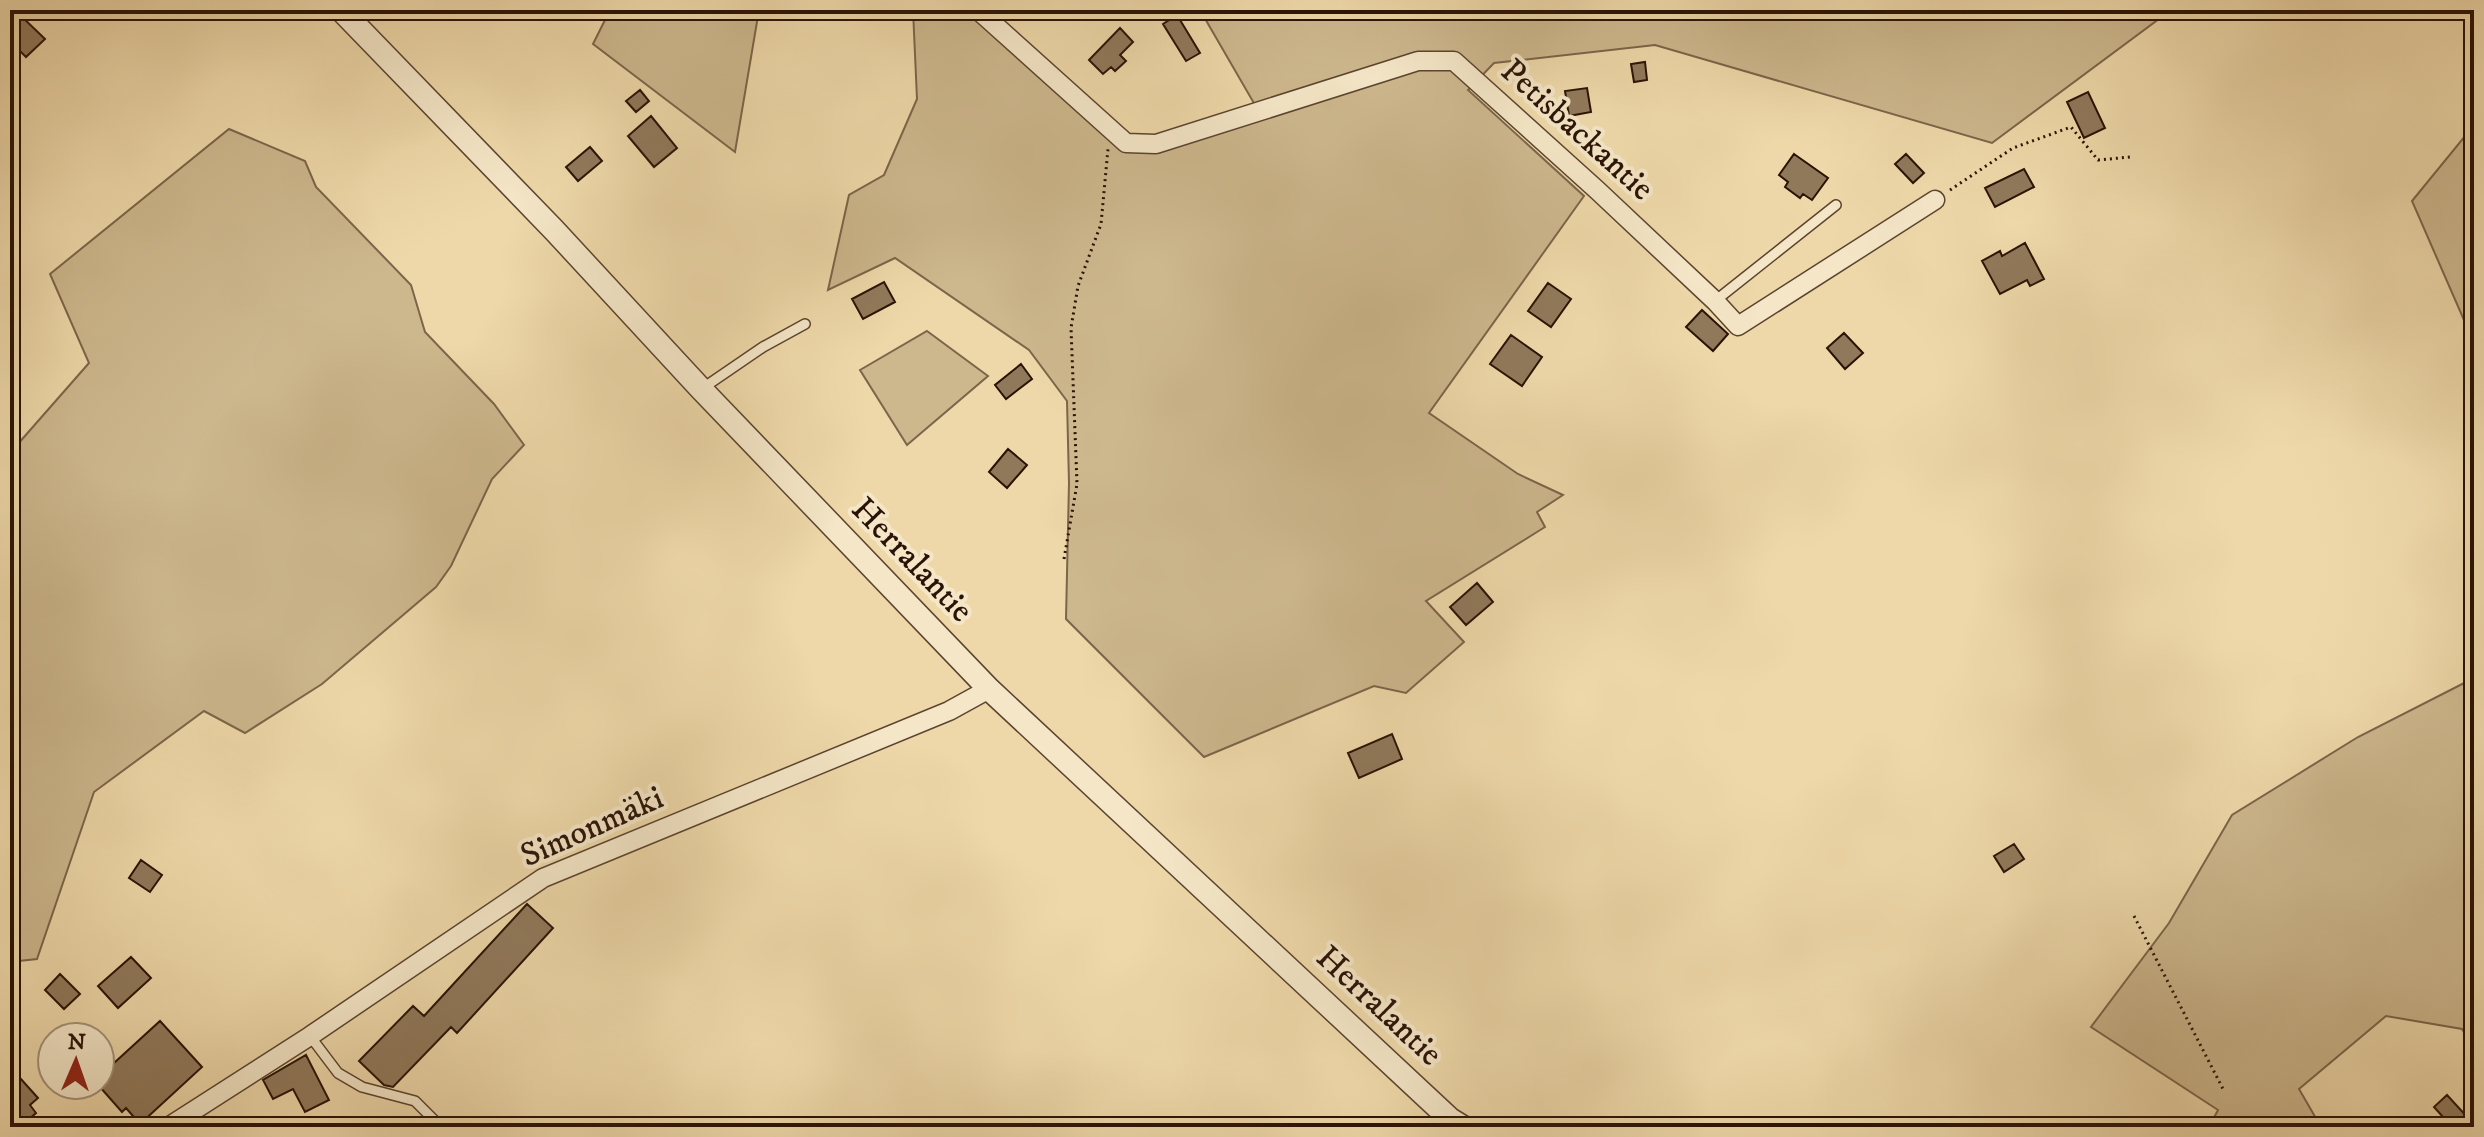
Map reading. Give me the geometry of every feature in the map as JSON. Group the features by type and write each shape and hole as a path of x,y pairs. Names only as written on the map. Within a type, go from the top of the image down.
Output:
{"street":[{"name":"Herralantie","path":"341,10 989,689 1450,1119 1463,1127"},
{"name":"Petisbackantie","path":"978,10 1126,143 1156,144 1418,61 1454,61 1715,301 1738,326 1935,200"},
{"name":"Simonmäki","path":"168,1127 310,1036 543,878 949,711 989,689"}],"lane":[{"path":"1715,301 1836,205"},
{"path":"701,389 763,347 805,324"},
{"path":"310,1036 338,1073 362,1087 415,1101 441,1127"}],"path":[{"path":"1935,200 2013,148 2071,127 2098,160 2130,157"},
{"path":"1064,559 1077,484 1071,328 1078,286 1101,224 1112,129"},
{"path":"2134,916 2223,1089"}],"shaded area":[{"path":"610,10 759,10 735,152 593,44"},
{"path":"913,10 969,10 1124,149 1262,117 1200,10 2171,10 1992,143 1655,45 1494,63 1468,90 1584,196 1429,413 1518,474 1563,495 1537,512 1545,527 1426,601 1464,642 1406,693 1374,686 1204,757 1066,619 1067,401 1029,350 895,258 828,290 849,195 884,175 917,99"},
{"path":"2474,125 2474,343 2412,201"},
{"path":"229,129 305,161 316,187 411,285 425,332 494,404 524,445 492,479 451,566 436,587 322,684 245,733 204,711 94,792 37,959 10,962 10,453 89,363 50,274"},
{"path":"927,331 988,376 907,445 860,370"},
{"path":"2474,678 2474,1048 2462,1029 2386,1016 2299,1089 2321,1127 2209,1127 2218,1110 2091,1027 2169,923 2232,815 2358,737"}],"building":[{"path":"18,13 45,39 26,57 10,41 10,21"},
{"path":"1177,15 1200,53 1186,61 1163,24"},
{"path":"1120,28 1133,42 1120,55 1126,61 1115,71 1111,67 1103,74 1089,60"},
{"path":"1645,62 1647,80 1634,82 1631,64"},
{"path":"1587,88 1591,112 1569,116 1565,91"},
{"path":"640,90 649,101 636,112 626,101"},
{"path":"2088,92 2105,128 2084,138 2067,102"},
{"path":"651,116 677,148 654,167 628,136"},
{"path":"590,147 602,161 578,181 566,167"},
{"path":"1794,154 1828,178 1812,200 1803,194 1800,198 1785,187 1788,182 1779,175"},
{"path":"1906,154 1924,173 1913,183 1895,164"},
{"path":"2024,169 2034,187 1995,207 1985,188"},
{"path":"2025,243 2044,279 2030,286 2027,280 2000,294 1982,261 2000,251 2002,256"},
{"path":"884,282 895,302 863,319 852,299"},
{"path":"1548,283 1571,299 1551,327 1528,311"},
{"path":"1702,310 1728,334 1713,351 1686,327"},
{"path":"1844,333 1863,353 1845,369 1827,348"},
{"path":"1511,335 1542,357 1522,386 1490,364"},
{"path":"1021,364 1032,379 1006,399 995,385"},
{"path":"1008,449 1027,465 1007,488 989,472"},
{"path":"1477,583 1493,602 1466,625 1450,607"},
{"path":"1392,734 1402,759 1359,778 1348,753"},
{"path":"2014,844 2024,859 2004,872 1994,856"},
{"path":"141,860 162,875 150,892 129,878"},
{"path":"527,904 553,928 457,1033 451,1027 393,1087 384,1085 359,1061 413,1006 424,1016"},
{"path":"131,957 151,978 118,1008 98,986"},
{"path":"60,974 80,994 64,1009 45,990"},
{"path":"160,1021 202,1067 140,1124 126,1108 122,1112 112,1101 116,1101 116,1061"},
{"path":"306,1055 329,1100 305,1112 293,1089 273,1099 263,1080"},
{"path":"20,1078 36,1096 30,1105 36,1113 20,1127 10,1116 10,1088"},
{"path":"2447,1095 2469,1119 2460,1127 2452,1127 2434,1107"}]}
